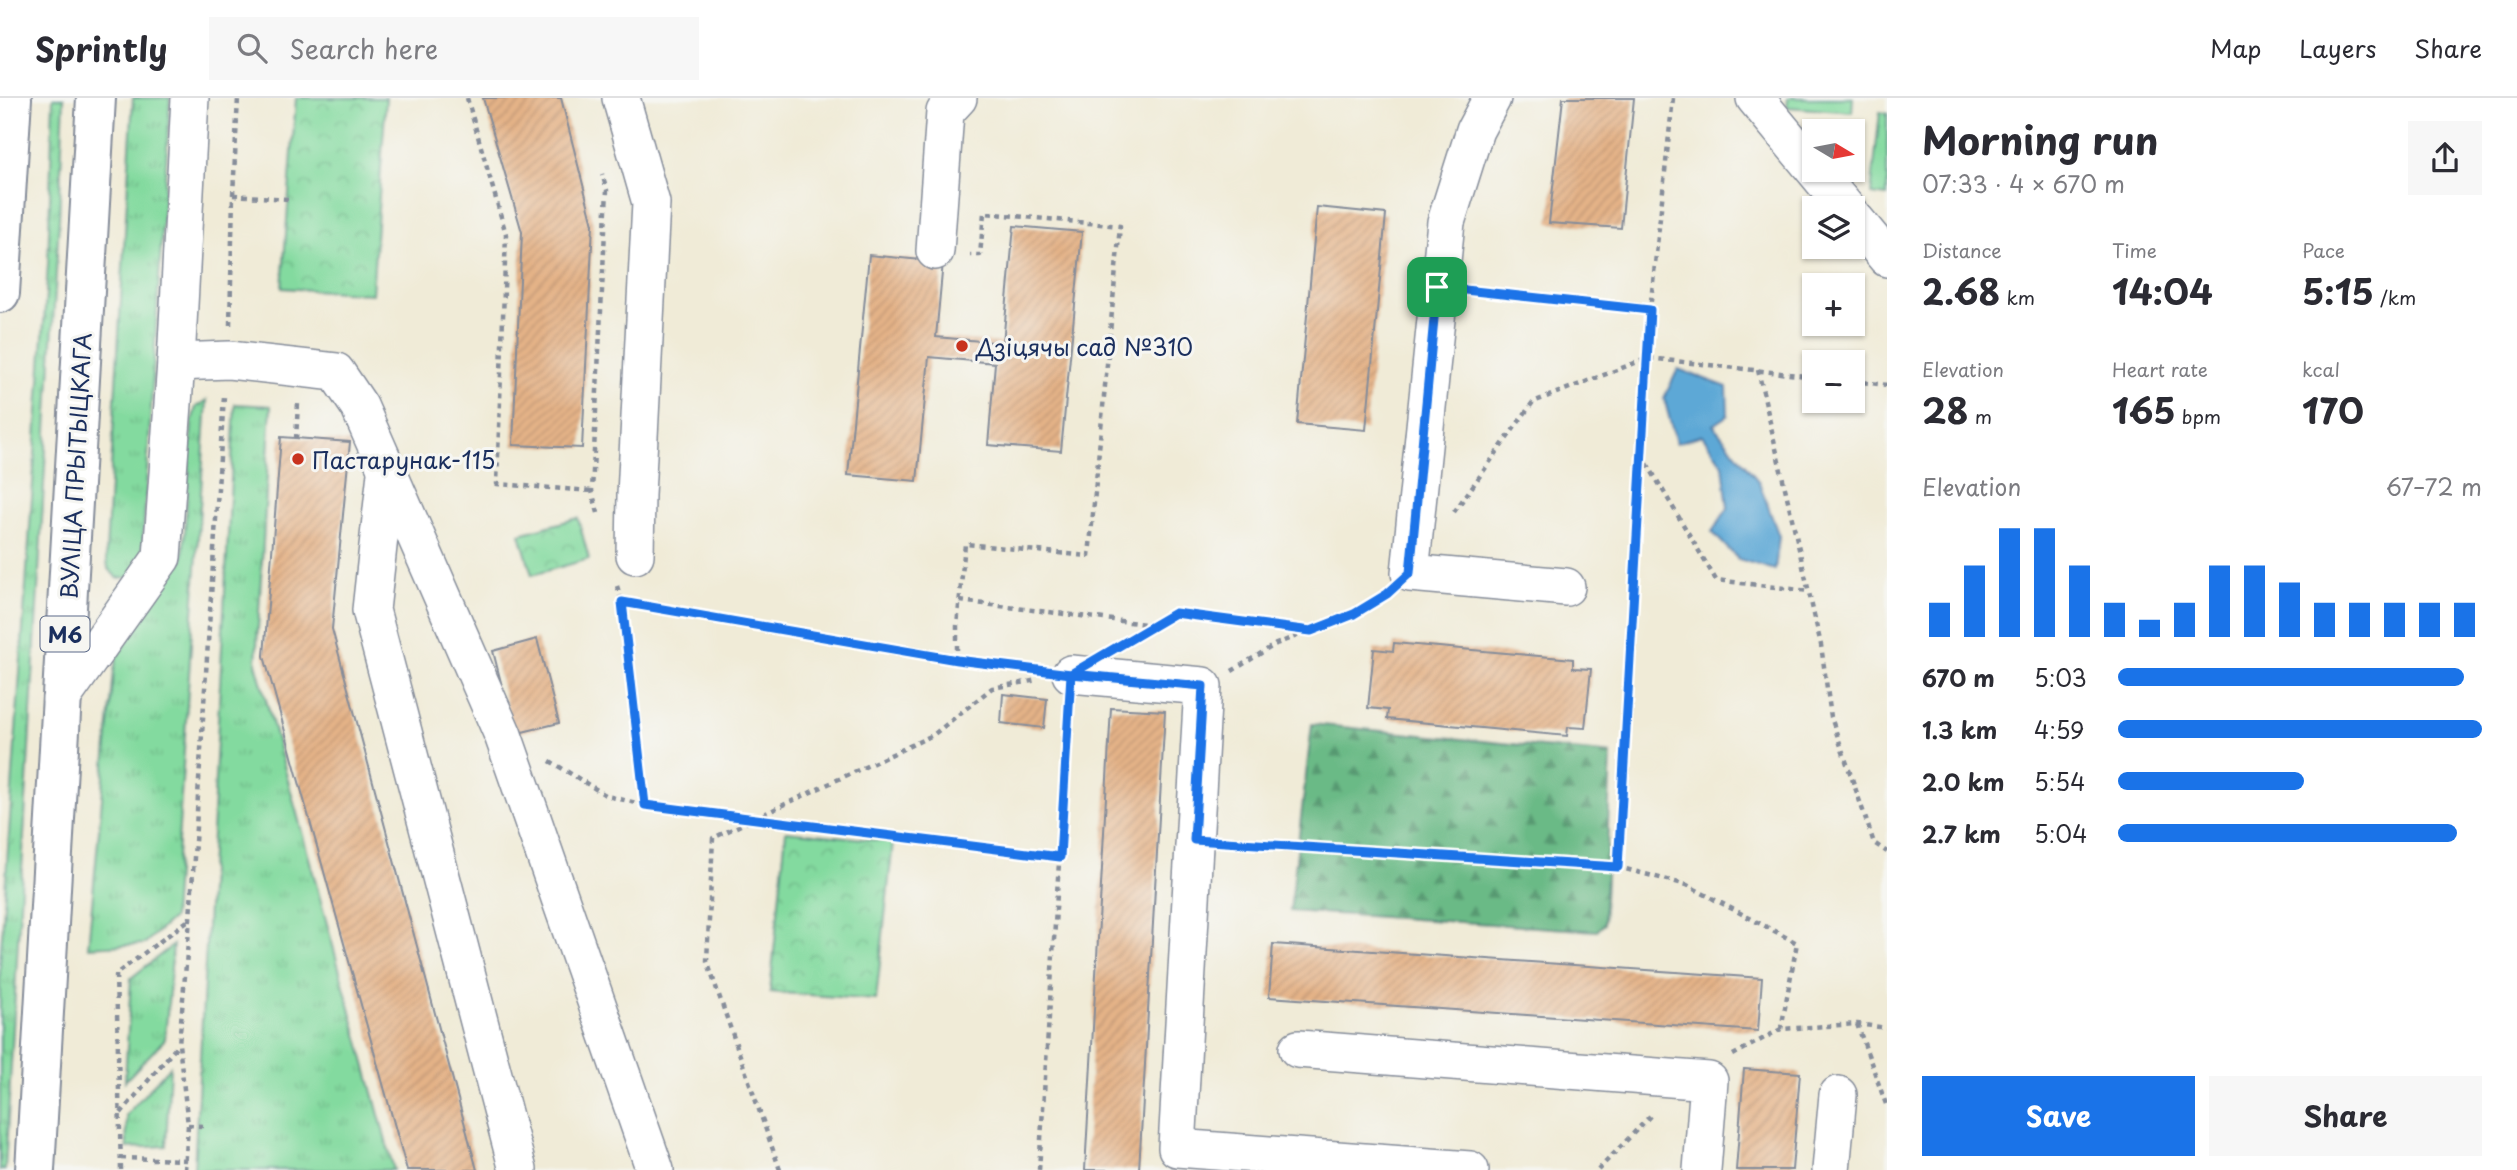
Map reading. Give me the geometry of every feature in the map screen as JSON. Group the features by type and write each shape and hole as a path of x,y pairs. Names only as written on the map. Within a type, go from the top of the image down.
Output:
{"main road":[{"path":"0,293 12,98"},
{"name":"ВУЛІЦА ПРЫТЫЦКАГА","path":"35,1170 96,98"}],"lane":[{"path":"61,699 162,557 176,362 190,98"},
{"path":"621,98 651,203 636,495 625,566"},
{"path":"935,251 945,112 958,98"},
{"path":"1492,98 1475,130 1446,222 1437,287 1410,573 1566,587"},
{"path":"1755,98 1836,196"},
{"path":"1865,231 1887,258"},
{"path":"176,362 229,360 336,372 359,405 503,735 655,1170"},
{"path":"387,471 371,610 518,1170"},
{"path":"1071,674 1203,686 1177,1148 1470,1170"},
{"path":"1297,1049 1709,1081 1702,1170"},
{"path":"1831,1170 1838,1094"}],"path":[{"path":"185,1170 188,1125 179,1044 190,919 223,408 229,360 233,195 239,98"},
{"path":"467,98 506,234 497,484 592,491"},
{"path":"1618,867 1650,310 1673,98"},
{"path":"599,516 592,491 607,190 600,164"},
{"path":"233,195 288,199"},
{"path":"935,251 980,256 984,213 1120,226 1089,556 965,544 957,660"},
{"path":"1437,287 1650,310"},
{"path":"1448,520 1533,402 1648,358 1802,375"},
{"path":"1758,370 1821,645 1831,717 1874,843 1887,852"},
{"path":"1865,382 1887,385"},
{"path":"296,439 298,402"},
{"path":"1642,454 1716,580 1809,592"},
{"path":"625,566 622,602 645,805"},
{"path":"1220,678 1276,644 1354,614 1387,594 1410,573"},
{"path":"960,601 1154,625"},
{"path":"622,602 957,660 1071,674"},
{"path":"1119,646 1175,613 1311,631"},
{"path":"779,1170 707,961 713,838 933,735 992,688 1071,674"},
{"path":"1039,1170 1071,674"},
{"path":"553,763 607,796 645,805 1060,857"},
{"path":"1194,840 1618,867 1687,885 1797,943 1781,1029"},
{"path":"121,1170 116,974 190,919"},
{"path":"1857,1024 1887,1107"},
{"path":"121,1114 179,1044"},
{"path":"188,1125 203,1126"},
{"path":"121,1158 186,1160"}],"green space":[{"path":"53,98 64,98 59,220 5,1170 0,1170 0,964 48,264"},
{"path":"133,98 170,98 142,554 130,577 117,578 108,568 106,552"},
{"path":"296,98 386,98 372,294 282,288"},
{"path":"1788,98 1853,98 1852,112 1787,107"},
{"path":"1880,112 1887,113 1887,196 1871,194"},
{"path":"207,400 173,918 144,944 88,947 117,656 183,560 192,422 196,407"},
{"path":"235,404 271,406 256,663 394,1170 194,1170"},
{"path":"578,518 589,559 532,575 520,534"},
{"path":"1312,724 1611,754 1604,924 1597,931 1290,911"},
{"path":"786,831 893,842 876,1000 770,992"},
{"path":"173,945 165,1039 125,1081 131,978"},
{"path":"170,1066 166,1146 127,1148 126,1115"}],"water":[{"path":"1678,369 1727,387 1728,415 1713,425 1759,482 1779,536 1775,570 1738,559 1712,532 1728,508 1723,465 1702,435 1676,443 1664,398"}],"building":[{"path":"483,98 561,98 593,224 582,448 513,445 522,232"},
{"path":"1563,98 1634,98 1621,228 1549,223"},
{"path":"1317,207 1386,214 1366,430 1297,424"},
{"path":"1014,226 1082,232 1061,451 988,445 995,363 929,357 917,481 848,475 869,255 943,262 936,337 1003,343"},
{"path":"281,437 350,442 332,629 477,1170 407,1170 264,656"},
{"path":"537,639 559,723 514,734 493,651"},
{"path":"1394,643 1573,659 1573,668 1591,669 1585,728 1568,727 1567,736 1387,719 1388,710 1368,708 1374,649 1393,651"},
{"path":"1003,694 1047,699 1044,728 1001,723"},
{"path":"1111,708 1165,711 1139,1170 1085,1170"},
{"path":"1273,944 1762,978 1758,1031 1269,997"},
{"path":"1744,1069 1800,1073 1792,1170 1736,1170"}],"place":[{"name":"Дзіцячы сад №310","path":"962,346"},
{"name":"Пастарунак-115","path":"298,459"}],"route":[{"path":"1437,287 1410,573 1387,594 1354,614 1311,631 1175,613 1071,674 957,660 622,602 645,805 1060,857 1071,674 1203,686 1194,840 1618,867 1650,310 1437,287"}]}
